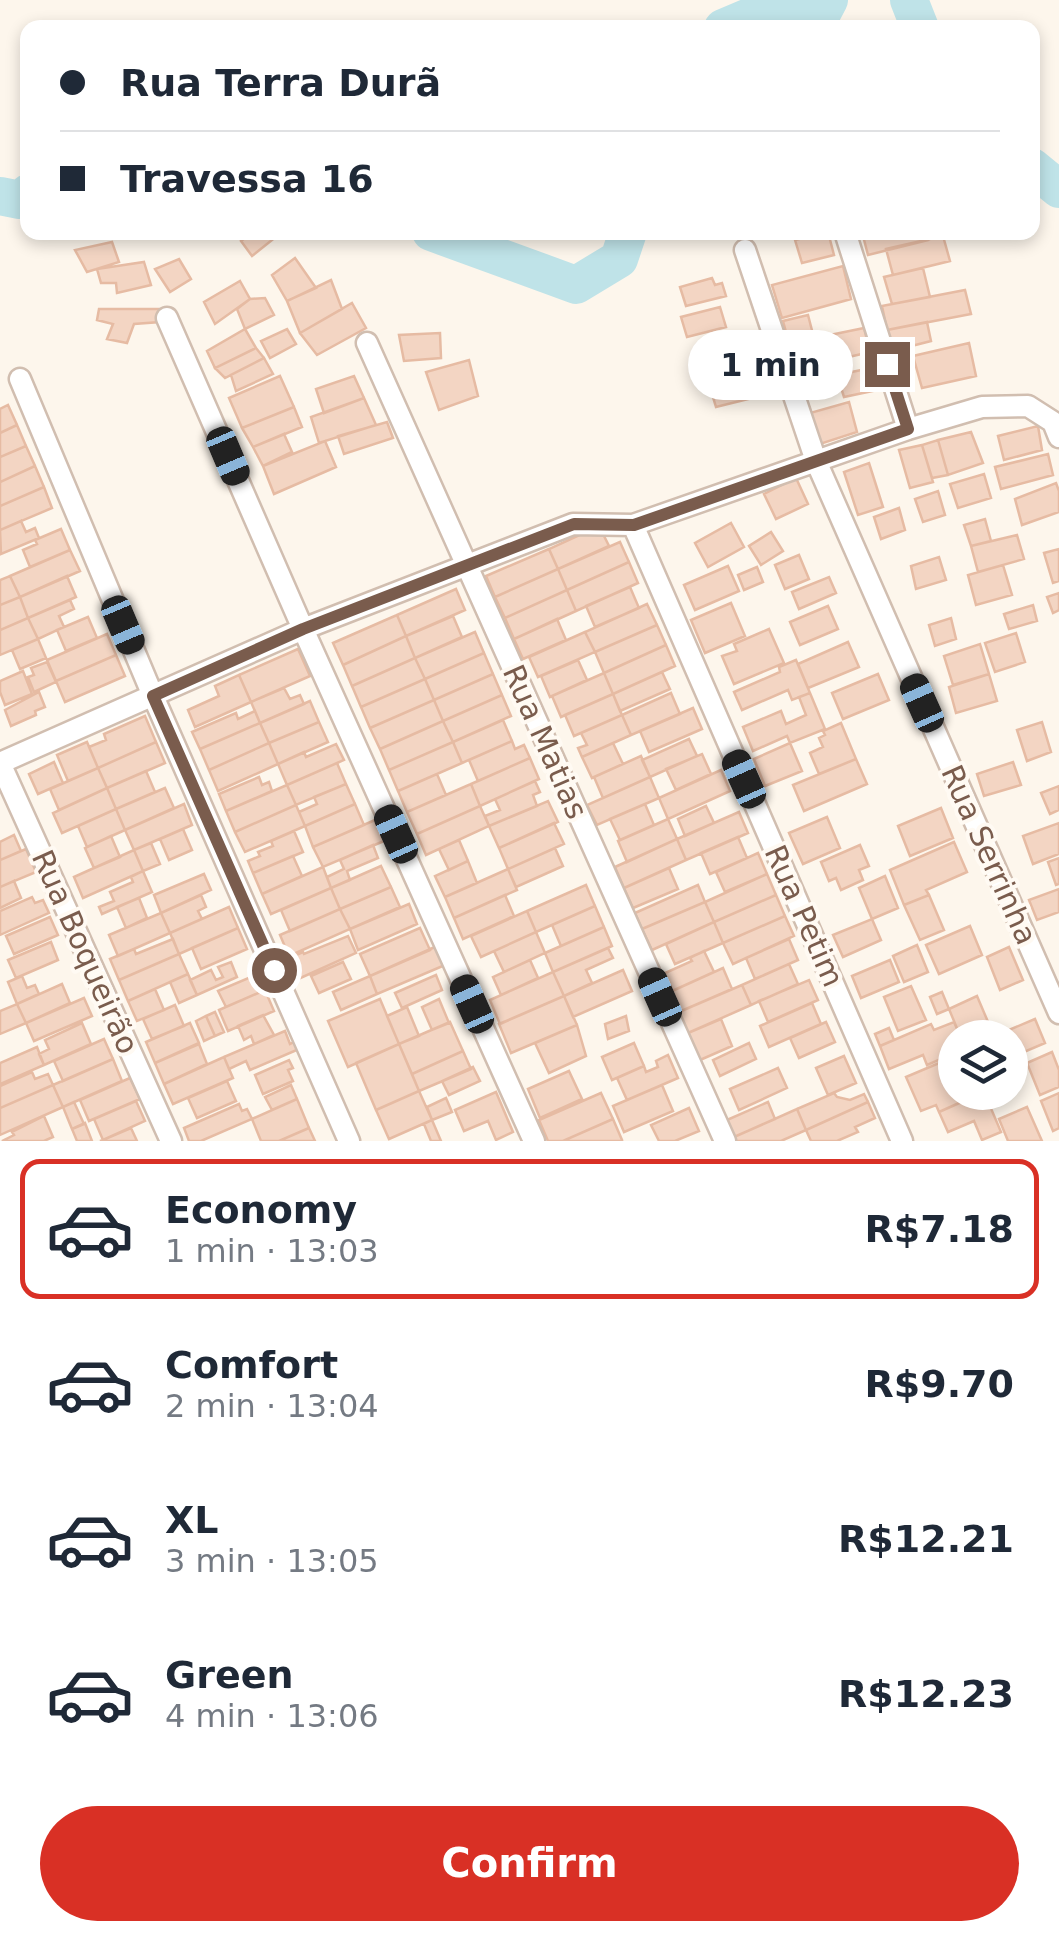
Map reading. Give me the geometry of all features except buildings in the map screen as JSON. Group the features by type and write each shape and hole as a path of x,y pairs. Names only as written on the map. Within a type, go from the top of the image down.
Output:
{"street":[{"path":"849,240 908,429"},
{"name":"Rua Serrinha","path":"745,250 816,461 1059,1013"},
{"path":"167,318 534,1141"},
{"name":"Rua Matias","path":"367,342 725,1141"},
{"path":"20,379 153,696 349,1141"},
{"path":"0,763 303,629 574,524 634,525 982,407 1028,406 1056,429"},
{"name":"Rua Petim","path":"634,525 902,1141"},
{"name":"Rua Boqueirão","path":"0,763 171,1141"}],"waterway":[{"path":"742,20 819,19 829,0"},
{"path":"909,0 917,20"},
{"path":"1040,174 1059,189"},
{"path":"0,196 20,200"},
{"path":"453,240 576,285 619,259 625,240"}],"route":[{"path":"274,970 153,696 303,629 574,524 634,525 908,429 887,364"}]}
